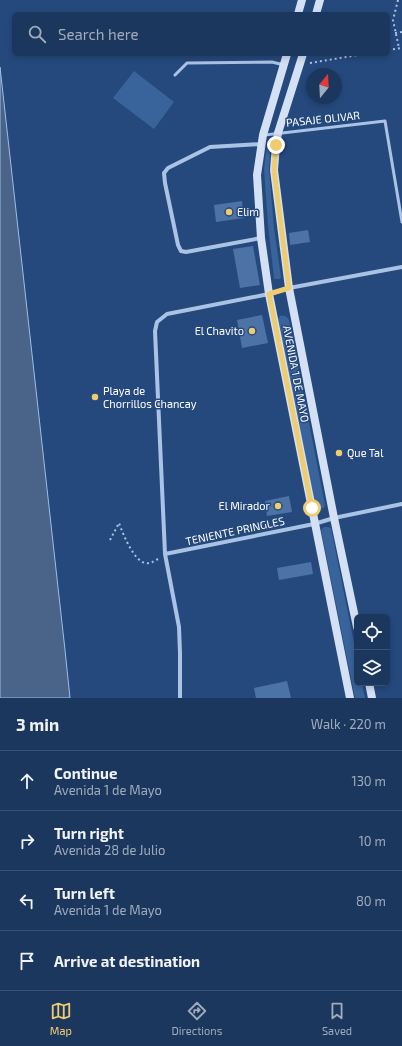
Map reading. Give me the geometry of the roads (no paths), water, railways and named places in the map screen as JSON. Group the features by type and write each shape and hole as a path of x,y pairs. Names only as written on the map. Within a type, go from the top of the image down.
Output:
{"street":[{"path":"299,12 302,0"},
{"path":"317,12 320,0"},
{"name":"AVENIDA 1 DE MAYO","path":"286,56 263,135 257,175 260,238 269,294 350,698"},
{"name":"AVENIDA 1 DE MAYO","path":"302,56 278,133 274,170 289,288 354,614"},
{"path":"260,238 186,252 181,251 178,245 164,173 168,168 210,147 262,144"},
{"path":"180,698 179,627 165,554 155,331 157,322 167,314 269,294 289,288 402,267"},
{"name":"TENIENTE PRINGLES","path":"165,554 402,504"},
{"path":"370,686 372,698"}],"lane":[{"path":"175,75 187,63 272,62 284,65"},
{"name":"PASAJE OLIVAR","path":"263,135 385,121 402,222"}],"place":[{"name":"Elim","path":"229,212"},
{"name":"El Chavito","path":"252,331"},
{"name":"Playa de Chorrillos Chancay","path":"95,397"},
{"name":"Que Tal","path":"339,453"},
{"name":"El Mirador","path":"278,506"}]}
